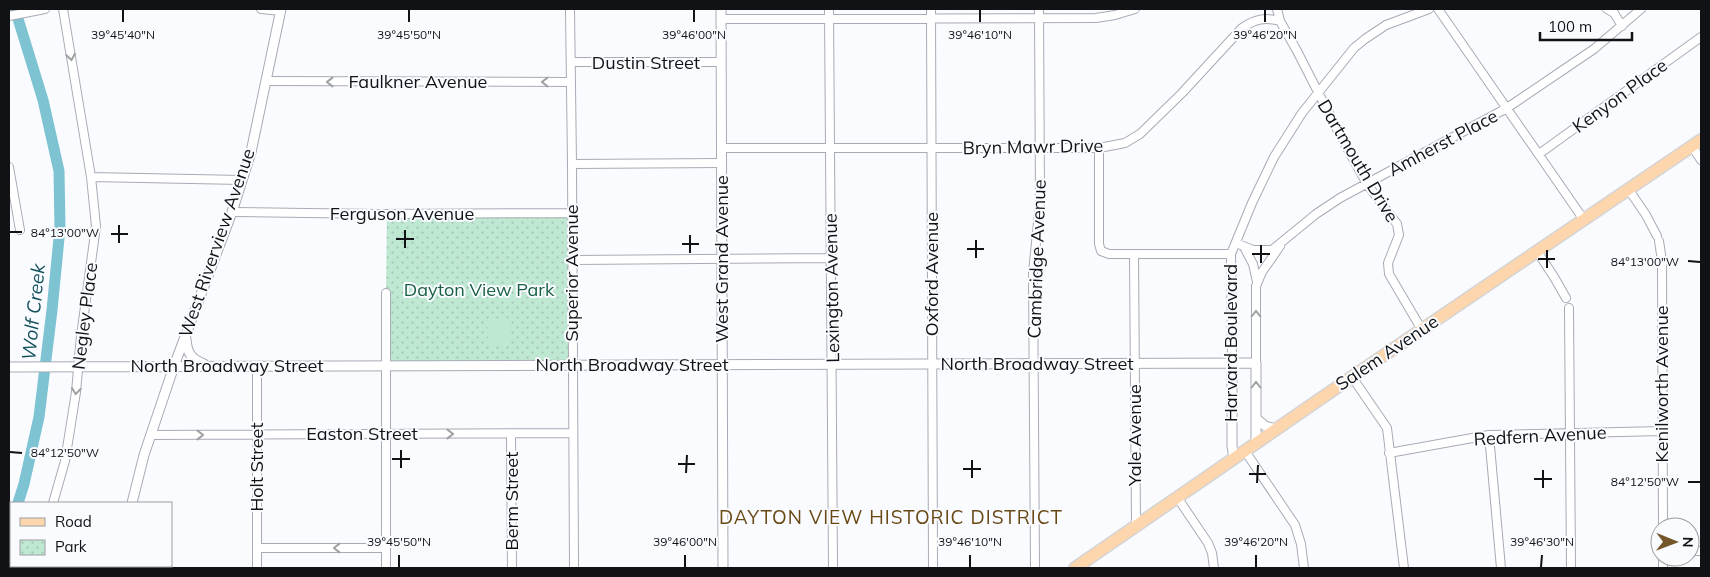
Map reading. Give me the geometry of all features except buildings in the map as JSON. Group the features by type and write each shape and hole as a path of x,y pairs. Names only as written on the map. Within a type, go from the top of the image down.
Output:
{"main road":[{"name":"Salem Avenue","path":"1075,568 1697,143"}],"street":[{"path":"9,16 45,9"},
{"name":"Negley Place","path":"53,502 65,461 76,392 75,367 96,226 91,177 62,9"},
{"path":"262,9 281,10"},
{"name":"Superior Avenue","path":"570,9 573,260 573,568"},
{"name":"West Grand Avenue","path":"721,9 723,568"},
{"name":"Lexington Avenue","path":"829,9 833,568"},
{"name":"Oxford Avenue","path":"931,9 933,568"},
{"name":"Cambridge Avenue","path":"1035,568 1033,273 1040,202 1039,9"},
{"path":"721,18 1096,18 1135,9"},
{"path":"1277,9 1280,21"},
{"name":"Harvard Boulevard","path":"1234,458 1232,438 1231,254 1252,203 1274,157 1302,114 1344,60 1364,39 1393,22 1429,9"},
{"path":"1438,9 1584,220"},
{"path":"1607,9 1614,13 1622,26"},
{"name":"Amherst Place","path":"1236,243 1261,251 1272,250 1316,214 1340,198 1507,108 1594,49 1640,9"},
{"name":"West Riverview Avenue","path":"132,502 139,471 174,366 232,212 242,180 252,146 281,10"},
{"name":"Bryn Mawr Drive","path":"722,148 1099,148 1125,143 1140,134 1182,93 1242,28 1252,21 1262,19 1270,18 1280,21"},
{"name":"Dartmouth Drive","path":"1280,21 1367,184 1397,224 1398,235 1388,263 1389,274 1422,330"},
{"name":"Kenyon Place","path":"1539,154 1701,38"},
{"name":"Dustin Street","path":"571,62 721,62"},
{"name":"Faulkner Avenue","path":"266,81 571,82"},
{"path":"1697,143 1701,160"},
{"path":"1099,148 1101,251 1123,254 1231,254"},
{"path":"572,164 722,163"},
{"path":"9,167 20,230"},
{"path":"91,177 242,180"},
{"name":"Kenilworth Avenue","path":"1629,190 1658,238 1662,261 1663,517"},
{"name":"Ferguson Avenue","path":"232,212 378,214 572,213"},
{"name":"Harvard Boulevard","path":"1257,282 1281,244"},
{"name":"Harvard Boulevard","path":"1244,247 1253,264 1257,282 1256,443"},
{"path":"1537,252 1566,298"},
{"name":"Yale Avenue","path":"1134,254 1136,526"},
{"path":"573,260 832,258"},
{"path":"386,293 386,568"},
{"path":"1569,308 1570,568"},
{"path":"186,332 186,349 190,355 197,362 209,366"},
{"name":"North Broadway Street","path":"13,367 1256,363"},
{"name":"Holt Street","path":"257,366 258,568"},
{"path":"1352,377 1387,428 1404,568"},
{"path":"1256,418 1265,426 1276,429"},
{"name":"Redfern Avenue","path":"1390,453 1489,435 1662,432"},
{"name":"Easton Street","path":"151,435 573,433"},
{"name":"Berm Street","path":"511,434 512,568"},
{"path":"1489,435 1501,568"},
{"path":"1232,438 1245,451 1295,525 1301,544 1304,568"},
{"path":"1177,497 1208,544 1214,568"},
{"path":"257,548 386,548"},
{"path":"139,567 155,568"}],"green space":[{"name":"Dayton View Park","path":"387,213 572,213 572,366 385,365"},
{"path":"509,318 510,345 488,346 487,319"}],"waterway":[{"name":"Wolf Creek","path":"15,9 43,100 59,171 60,228 39,417 18,502"}],"district":[{"name":"DAYTON VIEW HISTORIC DISTRICT","path":"891,517"}]}
